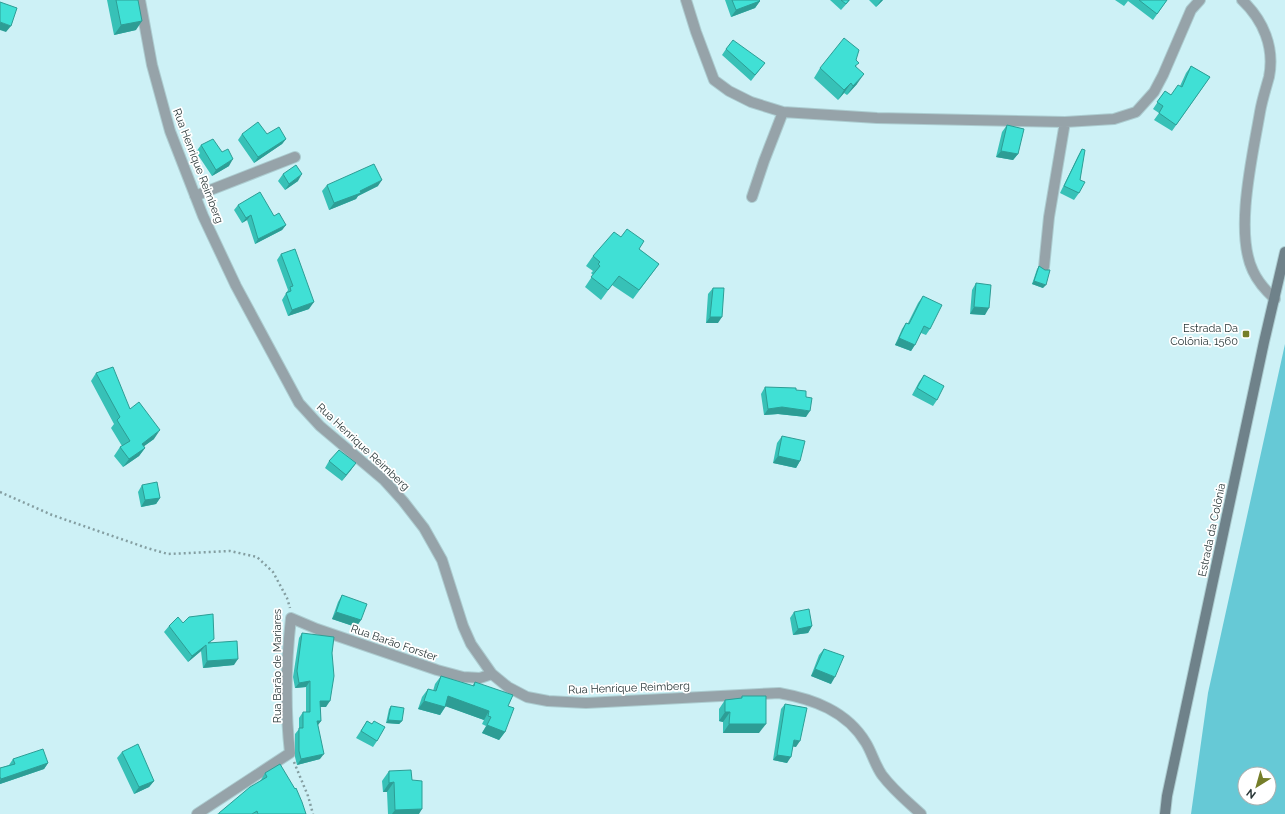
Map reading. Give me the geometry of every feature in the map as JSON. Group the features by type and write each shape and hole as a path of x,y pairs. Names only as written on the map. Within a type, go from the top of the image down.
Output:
{"main road":[{"name":"Estrada da Colônia","path":"1166,814 1167,796 1285,252"}],"street":[{"name":"Rua Henrique Reimberg","path":"140,0 162,107 195,196 236,286 299,403 320,426 384,480 424,528 442,560 468,638 492,674 508,687 527,697 548,701 602,702 779,693 808,698 842,716 853,725 866,744 881,774 892,787 921,814"},
{"path":"686,0 714,80 729,91 751,102 783,112 877,118 1065,122 1114,119 1136,112 1154,92 1163,75 1191,10 1200,0"},
{"path":"1242,0 1259,19 1264,29 1270,57 1269,75 1252,156 1245,235 1252,270 1261,286 1275,299"},
{"path":"752,197 783,112"},
{"path":"1044,267 1049,217 1065,122"},
{"path":"195,196 295,157"},
{"name":"Rua Barão Forster","path":"291,618 324,632 437,670 463,677 480,678 492,674"},
{"name":"Rua Barão de Mariares","path":"290,753 288,736 288,670 291,618"},
{"path":"197,814 290,753"}],"path":[{"name":"Rua Barão de Mariares","path":"0,492 52,516 168,554 183,554 202,551 230,551 257,557 273,572 284,590 291,609 291,618"},
{"path":"290,753 308,796 313,814"}],"shaded area":[{"path":"1285,344 1285,814 1191,814 1208,693"}],"building":[{"path":"116,0 138,0 142,21 121,25"},
{"path":"732,0 759,0 760,1 736,10"},
{"path":"841,0 849,0 846,4"},
{"path":"1139,0 1167,0 1157,14"},
{"path":"0,2 17,8 11,26 0,22"},
{"path":"844,38 859,50 856,60 859,63 855,66 864,74 853,86 851,83 844,90 820,68"},
{"path":"733,40 765,63 755,75 726,49"},
{"path":"1191,66 1210,77 1176,125 1159,113 1163,106 1157,102 1165,91 1171,95 1178,85 1182,87"},
{"path":"258,122 267,134 279,127 286,139 258,157 242,134"},
{"path":"1007,125 1024,129 1018,154 1001,151"},
{"path":"213,139 222,152 228,149 233,159 216,170 201,145"},
{"path":"1082,149 1085,150 1080,180 1085,182 1079,193 1064,186"},
{"path":"374,164 382,180 360,191 361,193 334,203 327,185"},
{"path":"296,165 302,174 289,184 283,174"},
{"path":"260,192 274,216 279,213 286,225 258,239 251,215 246,218 238,205"},
{"path":"627,229 644,241 639,249 659,264 639,290 619,276 608,290 591,277 600,266 598,264 600,262 593,256 614,232 621,237"},
{"path":"295,249 314,302 292,310 286,293 291,291 290,287 293,286 281,254"},
{"path":"1039,266 1045,270 1050,270 1046,285 1034,281"},
{"path":"976,283 991,285 989,308 974,307"},
{"path":"713,288 724,288 722,317 710,317"},
{"path":"923,296 942,305 930,329 924,326 915,345 899,338 906,323 909,324"},
{"path":"113,367 130,409 139,402 160,430 142,444 145,448 129,459 120,447 130,441 117,420 120,417 96,373"},
{"path":"924,375 944,386 937,400 917,388"},
{"path":"765,387 796,388 796,390 806,391 806,397 812,398 810,411 782,407 768,409"},
{"path":"782,436 805,441 800,461 778,456"},
{"path":"339,450 356,463 346,475 329,461"},
{"path":"157,482 160,498 145,500 142,485"},
{"path":"342,595 367,604 361,620 336,612"},
{"path":"809,609 812,626 798,629 794,612"},
{"path":"213,614 214,639 208,643 237,641 238,659 207,661 206,645 192,656 169,626 178,617 183,623 189,617"},
{"path":"302,633 334,637 332,653 334,676 330,701 320,701 321,721 317,721 324,754 301,759 299,751 299,728 303,728 303,712 310,712 310,681 299,683 297,671"},
{"path":"824,649 844,656 835,677 815,669"},
{"path":"441,676 474,686 475,682 513,695 508,706 514,708 505,732 487,725 491,717 488,716 489,711 448,696 445,707 424,701 428,689 436,691"},
{"path":"742,696 766,696 766,724 729,724 730,712 725,712 725,700 742,698"},
{"path":"785,704 807,708 800,741 794,740 791,757 777,755"},
{"path":"391,706 404,708 402,721 388,720"},
{"path":"367,721 372,724 374,721 385,727 377,741 361,731"},
{"path":"138,744 154,781 139,787 122,752"},
{"path":"43,749 48,763 1,779 0,768 15,764 13,759"},
{"path":"280,764 295,789 296,788 306,814 258,814 257,811 252,814 219,814 250,787 267,777 265,773"},
{"path":"411,770 412,780 422,781 422,809 395,810 394,782 389,783 389,771"}],"place":[{"name":"Estrada Da Colônia, 1560","path":"1246,334"}]}
